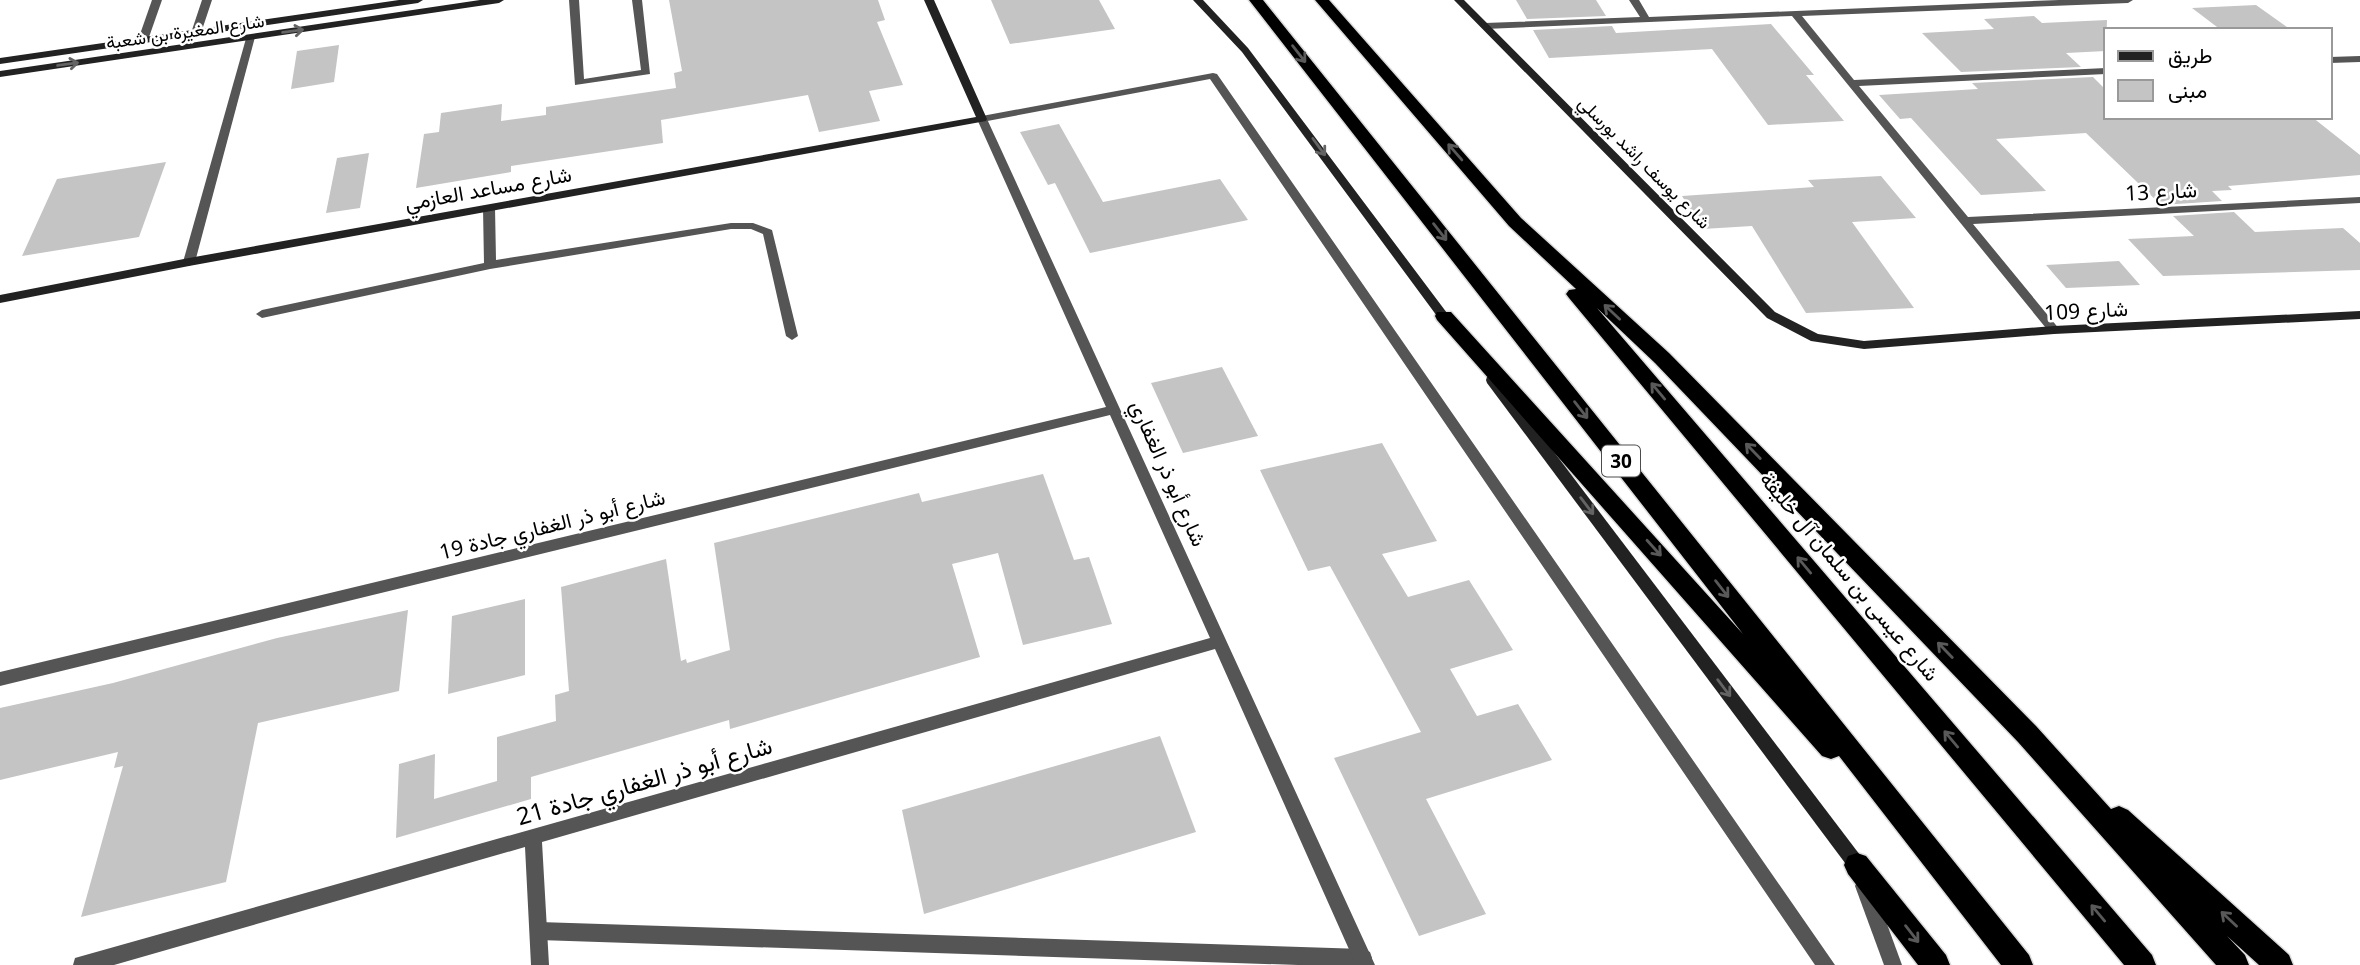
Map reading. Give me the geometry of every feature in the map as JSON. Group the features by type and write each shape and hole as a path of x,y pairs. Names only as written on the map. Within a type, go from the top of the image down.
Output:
{"highway":[{"name":"30","path":"1256,0 2019,965"},
{"path":"1322,0 1515,222 1662,358 2027,734 2235,965"},
{"name":"شارع عيسى بن سلمان آل خليفة","path":"1515,222 2142,965"},
{"path":"1444,316 1986,923"},
{"path":"2027,734 2279,965"},
{"path":"1857,865 1936,965"}],"street":[{"path":"143,40 158,0"},
{"path":"196,33 207,0"},
{"name":"شارع المغيرة بن شعبة","path":"0,61 418,0"},
{"name":"شارع المغيرة بن شعبة","path":"0,74 499,0"},
{"path":"574,0 579,83 646,72 637,0"},
{"name":"شارع أبو ذر الغفاري","path":"929,0 1364,962"},
{"path":"1198,0 1245,50 1271,83 1857,865 1893,965"},
{"name":"شارع يوسف راشد بورسلي","path":"1459,0 1772,315 1815,338"},
{"path":"1634,0 1646,19"},
{"path":"1485,26 2024,2 2128,0"},
{"path":"1795,14 2054,330"},
{"path":"189,262 250,37"},
{"path":"2332,60 2360,59"},
{"path":"1851,83 2104,71"},
{"path":"982,119 1213,76 1826,965"},
{"name":"شارع مساعد العازمي","path":"0,299 189,262 982,119"},
{"name":"شارع 13","path":"1964,221 2360,200"},
{"path":"489,208 491,265"},
{"path":"262,314 491,265 731,226 753,226 768,232 792,336"},
{"name":"شارع 109","path":"1815,338 1864,345 2054,330 2360,315"},
{"name":"شارع أبو ذر الغفاري جادة 19","path":"0,679 1115,409"},
{"name":"شارع أبو ذر الغفاري جادة 21","path":"82,965 1220,641"},
{"path":"533,837 540,965"},
{"path":"539,931 1364,962"}],"building":[{"path":"669,0 878,0 885,20 877,22 903,85 869,91 880,121 819,132 808,95 661,120 663,143 511,166 511,172 416,188 424,134 439,132 441,113 502,104 501,121 546,115 546,107 676,88 674,73 682,71"},
{"path":"991,0 1099,0 1115,29 1010,44"},
{"path":"1516,0 1596,0 1606,16 1527,19"},
{"path":"2256,5 2288,28 2218,28 2192,8"},
{"path":"2034,16 2042,23 2107,20 2107,28 2104,28 2104,51 2066,53 2081,67 1961,72 1922,33 1994,29 1984,19"},
{"path":"1771,24 1814,75 1806,75 1844,121 1768,125 1712,49 1549,58 1533,30 1612,26 1616,33"},
{"path":"339,45 334,82 291,89 297,51"},
{"path":"2093,77 2104,88 2104,119 2315,119 2360,155 2360,175 2228,186 2232,190 2212,191 2222,201 2161,205 2086,133 1996,139 2046,191 1981,195 1911,118 1900,119 1879,95 1978,89 1972,83"},
{"path":"1059,124 1103,202 1220,179 1248,220 1090,253 1055,183 1048,185 1020,132"},
{"path":"369,153 360,208 326,213 337,158"},
{"path":"166,162 139,237 22,256 57,179"},
{"path":"1881,176 1916,218 1852,222 1914,308 1806,313 1752,226 1703,229 1682,196 1814,187 1808,180"},
{"path":"2234,212 2255,232 2343,228 2360,243 2360,270 2163,276 2128,239 2194,236 2173,216"},
{"path":"2119,261 2140,285 2066,288 2046,265"},
{"path":"1222,367 1258,436 1183,453 1151,383"},
{"path":"1382,443 1437,541 1382,554 1408,597 1469,580 1513,650 1450,669 1477,716 1518,704 1552,760 1426,799 1486,914 1419,936 1334,758 1421,732 1330,566 1308,571 1260,470"},
{"path":"1043,474 1074,560 1089,557 1112,624 1023,645 998,553 952,564 980,657 730,729 729,720 531,777 531,799 396,838 399,764 435,754 434,799 497,781 497,737 556,721 555,695 569,691 561,587 666,559 681,661 686,659 687,663 730,650 714,543 919,493 922,502"},
{"path":"525,599 525,675 448,694 452,616"},
{"path":"408,610 399,691 258,723 226,882 81,917 123,766 114,768 118,752 0,780 0,708 113,683 277,638"},
{"path":"1160,736 1196,832 924,914 902,810"}]}
